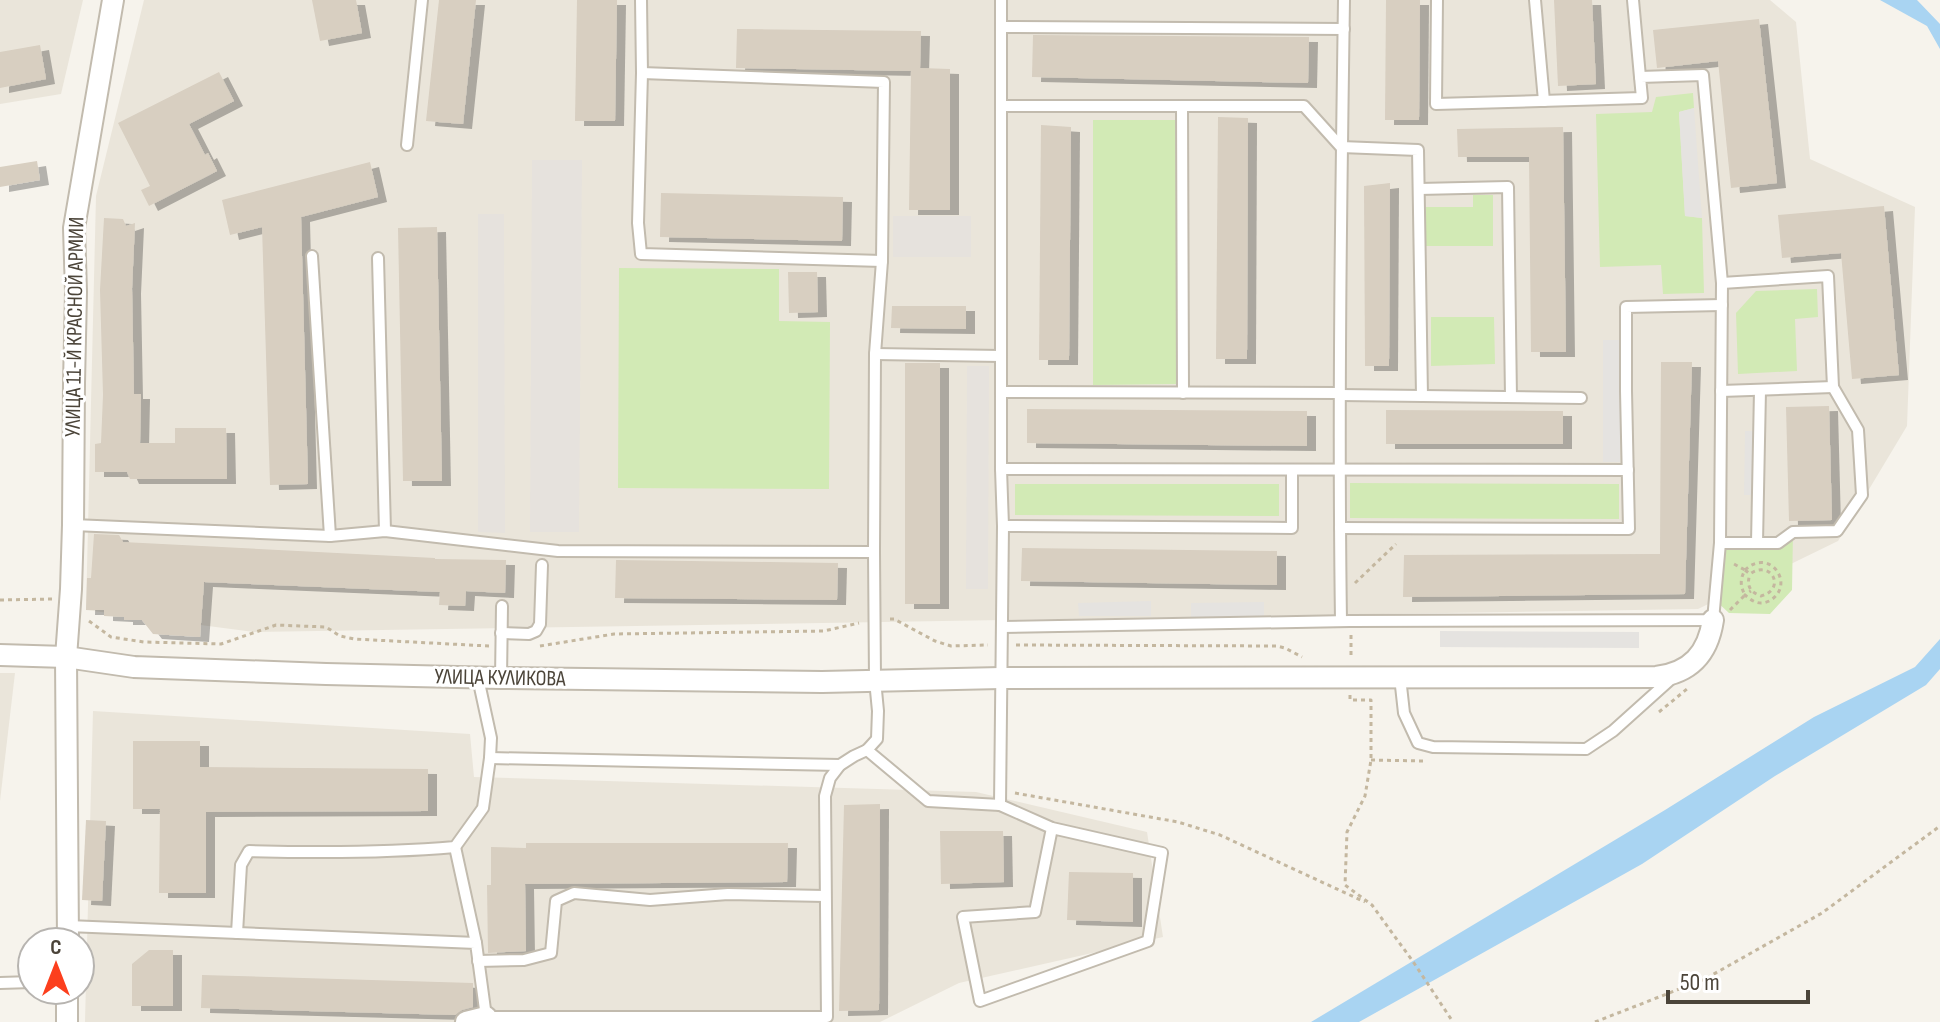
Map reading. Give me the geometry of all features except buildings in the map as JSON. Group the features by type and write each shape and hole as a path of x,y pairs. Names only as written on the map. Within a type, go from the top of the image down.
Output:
{"street":[{"name":"УЛИЦА 11-Й КРАСНОЙ АРМИИ","path":"68,926 66,657 73,525 74,228 113,0"},
{"path":"1686,678 1691,664 1707,646 1720,617"},
{"name":"УЛИЦА КУЛИКОВА","path":"0,655 66,657 134,667 478,678 822,682 1001,678 1686,678"}],"lane":[{"path":"407,145 422,0"},
{"path":"641,0 638,223 641,254 882,261"},
{"path":"1000,805 1003,526 1001,4 1011,0"},
{"path":"1344,0 1340,528 1341,596 1346,621"},
{"path":"1437,0 1436,104 1642,98 1633,0"},
{"path":"1535,0 1544,101"},
{"path":"1001,27 1344,29"},
{"path":"478,678 491,738 490,758 483,808 455,847 476,943 476,1019 827,1017 825,796 830,778 840,765 867,750 877,739 875,354 882,261 884,82 642,73"},
{"path":"1002,627 1720,617 1722,283 1703,75 1640,77"},
{"path":"1001,106 1304,106 1341,147 1418,150 1422,396"},
{"path":"1182,106 1183,393"},
{"path":"1419,189 1508,187 1511,397"},
{"path":"312,256 330,536"},
{"path":"378,258 385,531"},
{"path":"1720,543 1778,543 1793,532 1837,531 1862,495 1858,430 1833,387 1828,276 1722,283"},
{"path":"1340,528 1629,529 1626,307 1722,305"},
{"path":"875,354 1001,356"},
{"path":"1721,391 1833,387"},
{"path":"1757,543 1760,390"},
{"path":"1001,392 1581,398"},
{"path":"1001,469 1628,470"},
{"path":"1003,526 1292,528 1292,470"},
{"path":"73,525 330,536 385,531 558,551 874,552"},
{"path":"501,633 529,634 536,631 540,624 542,565"},
{"path":"501,678 502,606"},
{"path":"1400,677 1404,713 1418,743 1433,747 1586,749 1686,678"},
{"path":"867,750 928,801 1000,805 1052,828 1162,853 1148,941 980,1001 963,917 1035,912 1052,828"},
{"path":"490,758 840,765"},
{"path":"237,933 241,865 249,851 314,853 455,847"},
{"path":"478,961 524,960 551,953 556,901 574,893 650,900 728,894 825,896"},
{"path":"96,934 237,933 476,943"}],"path":[{"path":"1341,596 1412,528"},
{"path":"1728,560 1750,574"},
{"path":"1760,562 1761,569"},
{"path":"1760,562 1772,565 1781,580 1778,594 1768,602 1753,602 1745,595 1741,585 1745,570 1751,564 1760,562"},
{"path":"1764,569 1772,575 1774,582 1769,594 1761,596 1751,591 1747,582 1750,574 1764,569"},
{"path":"1772,575 1777,569"},
{"path":"1772,590 1778,594"},
{"path":"1720,617 1751,591"},
{"path":"1761,596 1761,603"},
{"path":"0,600 80,598 90,622 111,637 144,642 221,644 276,625 326,627 340,636 354,639 501,646"},
{"path":"533,647 614,634 824,631 875,619 894,619 951,646 1277,646 1313,660"},
{"path":"1346,621 1350,700 1371,700 1371,760 1365,796 1347,832 1345,885 1372,905 1452,1020"},
{"path":"1658,712 1686,678"},
{"path":"1371,760 1431,761"},
{"path":"999,791 1178,822 1206,830 1372,905"},
{"path":"1595,1022 1705,979 1822,913 1940,826"}],"shaded area":[{"path":"0,0 83,0 61,94 0,104"},
{"path":"144,0 1770,0 1796,22 1810,159 1915,207 1907,426 1838,541 1698,609 254,632 86,610 96,196"},
{"path":"1694,108 1702,218 1685,216 1679,112"},
{"path":"532,160 582,160 579,532 530,532"},
{"path":"478,214 504,214 505,533 478,532"},
{"path":"893,216 971,216 971,257 893,257"},
{"path":"1603,340 1620,340 1620,462 1603,462"},
{"path":"967,366 989,366 988,589 966,589"},
{"path":"1745,431 1756,431 1755,495 1744,495"},
{"path":"1151,601 1151,616 1079,616 1078,603"},
{"path":"1264,602 1264,617 1191,618 1191,603"},
{"path":"1440,631 1639,632 1639,648 1440,647"},
{"path":"0,673 15,673 0,801"},
{"path":"93,711 470,734 474,777 976,792 1147,832 1163,937 959,983 880,1022 85,1022 85,1006 96,1006 96,926 87,926"}],"green space":[{"path":"1693,93 1694,108 1679,112 1685,216 1702,218 1704,293 1663,294 1661,265 1600,267 1596,114 1652,112 1656,97"},
{"path":"1093,120 1177,120 1178,384 1093,385"},
{"path":"1473,195 1493,195 1493,246 1426,246 1426,207 1473,207"},
{"path":"619,268 779,269 779,321 830,322 829,489 618,488"},
{"path":"1817,289 1818,317 1795,319 1797,371 1738,374 1736,313 1756,291"},
{"path":"1431,317 1494,317 1495,364 1431,366"},
{"path":"1350,483 1619,484 1619,519 1350,518"},
{"path":"1015,484 1279,484 1279,516 1015,515"},
{"path":"1793,532 1792,590 1770,614 1729,613 1716,601 1720,543 1778,543"}],"water":[{"path":"1880,0 1917,0 1940,24 1940,49 1927,26"},
{"path":"1940,639 1940,669 1926,685 1775,776 1642,864 1359,1022 1311,1022 1814,717 1915,667"}]}
